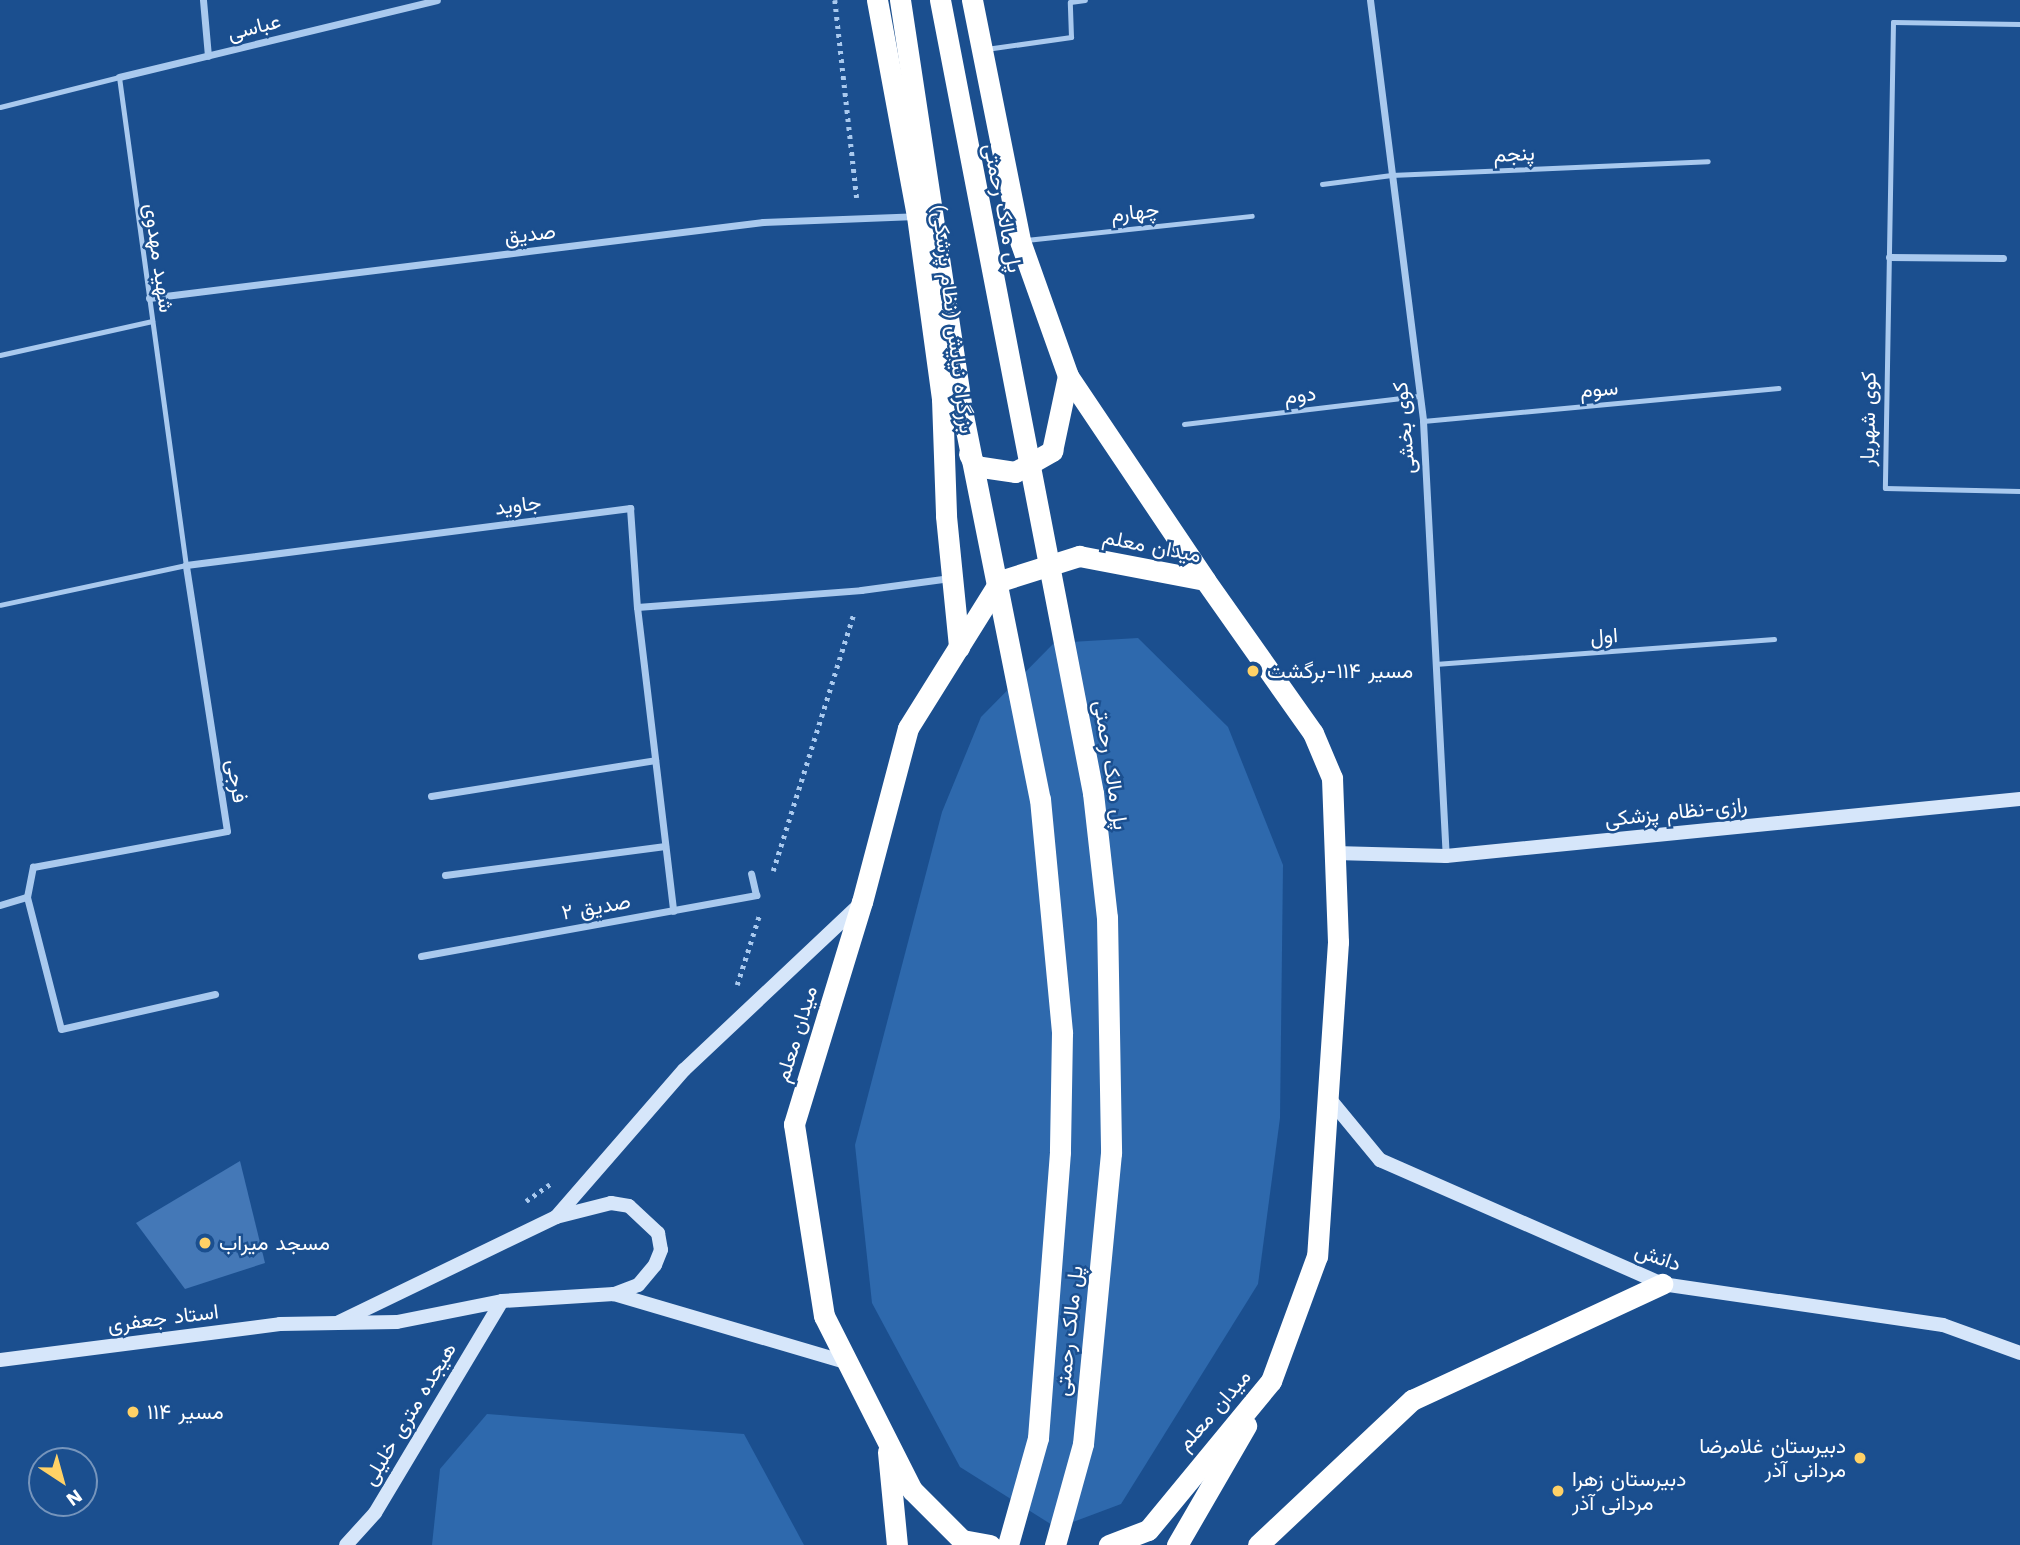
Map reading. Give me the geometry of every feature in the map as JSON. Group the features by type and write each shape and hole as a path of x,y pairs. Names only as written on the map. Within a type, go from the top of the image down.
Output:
{"highway":[{"name":"بزرگراه نیایش (نظام پزشکی)","path":"877,0 917,216 942,399 946,516 959,648"},
{"name":"پل مالک رحمتی","path":"900,0 962,410 1040,799 1062,1033 1060,1152 1038,1438 1008,1545"},
{"name":"پل مالک رحمتی","path":"940,0 1088,766 1107,917 1111,1153 1083,1444 1055,1545"},
{"path":"972,0 1020,241 1068,376 1205,580"},
{"path":"942,399 975,466 1015,472 1052,451 1068,376"},
{"name":"میدان معلم","path":"990,1545 962,1540 912,1490 824,1316 794,1124 862,902 908,728 1000,581 1079,556 1205,580 1313,733 1332,778 1338,942 1317,1256 1271,1381 1148,1530 1110,1545"},
{"path":"1258,1545 1412,1400 1662,1284"},
{"path":"1177,1545 1271,1381"},
{"path":"887,1440 897,1545"}],"main road":[{"name":"رازی-نظام پزشکی","path":"1335,853 1446,856 2020,799"},
{"path":"556,1217 611,1149 721,1035 862,902"},
{"name":"دانش","path":"1328,1097 1380,1160 1662,1284 1943,1325 2020,1353"},
{"path":"331,1326 556,1217 611,1203 629,1206 658,1233 661,1250 654,1265 638,1285 614,1294"},
{"path":"614,1294 848,1363"},
{"name":"استاد جعفری","path":"0,1360 280,1324 331,1326 397,1322 502,1301 614,1294"},
{"name":"هیجده متری خلیلی","path":"346,1545 375,1513 502,1301"}],"street":[{"path":"203,0 208,56"},
{"name":"عباسی","path":"119,77 437,0"},
{"name":"کوی بخشی","path":"1370,0 1423,422 1446,856"},
{"name":"صدیق","path":"149,298 749,224 859,216 917,216"},
{"path":"1889,257 2003,258"},
{"name":"جاوید","path":"186,565 630,509 638,607"},
{"name":"فرجی","path":"27,897 33,867 227,831 186,565"},
{"path":"673,911 638,607 861,590 954,577"},
{"path":"431,796 656,760"},
{"path":"445,875 665,846"},
{"name":"صدیق ۲","path":"421,956 756,895 751,874"},
{"path":"0,905 27,897 61,1029 215,994"}],"lane":[{"path":"983,49 1071,37 1070,2 1085,0"},
{"name":"کوی شهریار","path":"2020,24 1893,22 1885,488 2020,491"},
{"path":"0,107 119,77"},
{"name":"شهید مهدوی","path":"119,77 186,565"},
{"name":"پنجم","path":"1322,184 1391,175 1708,161"},
{"name":"چهارم","path":"1020,241 1252,216"},
{"path":"0,355 152,321"},
{"name":"سوم","path":"1423,422 1778,388"},
{"name":"دوم","path":"1184,424 1420,397"},
{"name":"جاوید","path":"0,605 186,565"},
{"name":"اول","path":"1435,664 1774,639"}],"path":[{"path":"835,0 859,216"},
{"path":"771,878 861,590"},
{"path":"721,1035 762,904"}],"shaded area":[{"path":"1138,638 1228,727 1283,865 1280,1118 1258,1284 1121,1504 1057,1528 960,1467 872,1303 855,1145 942,812 981,717 1054,643"},
{"path":"487,1414 744,1434 804,1545 432,1545 440,1469"}],"building":[{"name":"مسجد میراب","path":"240,1161 265,1263 185,1289 136,1223"}],"place":[{"name":"مسیر ۱۱۴-برگشت","path":"1253,671"},
{"name":"مسجد میراب","path":"205,1243"},
{"name":"مسیر ۱۱۴","path":"133,1412"},
{"name":"دبیرستان غلامرضا مردانی آذر","path":"1860,1458"},
{"name":"دبیرستان زهرا مردانی آذر","path":"1558,1491"}]}
